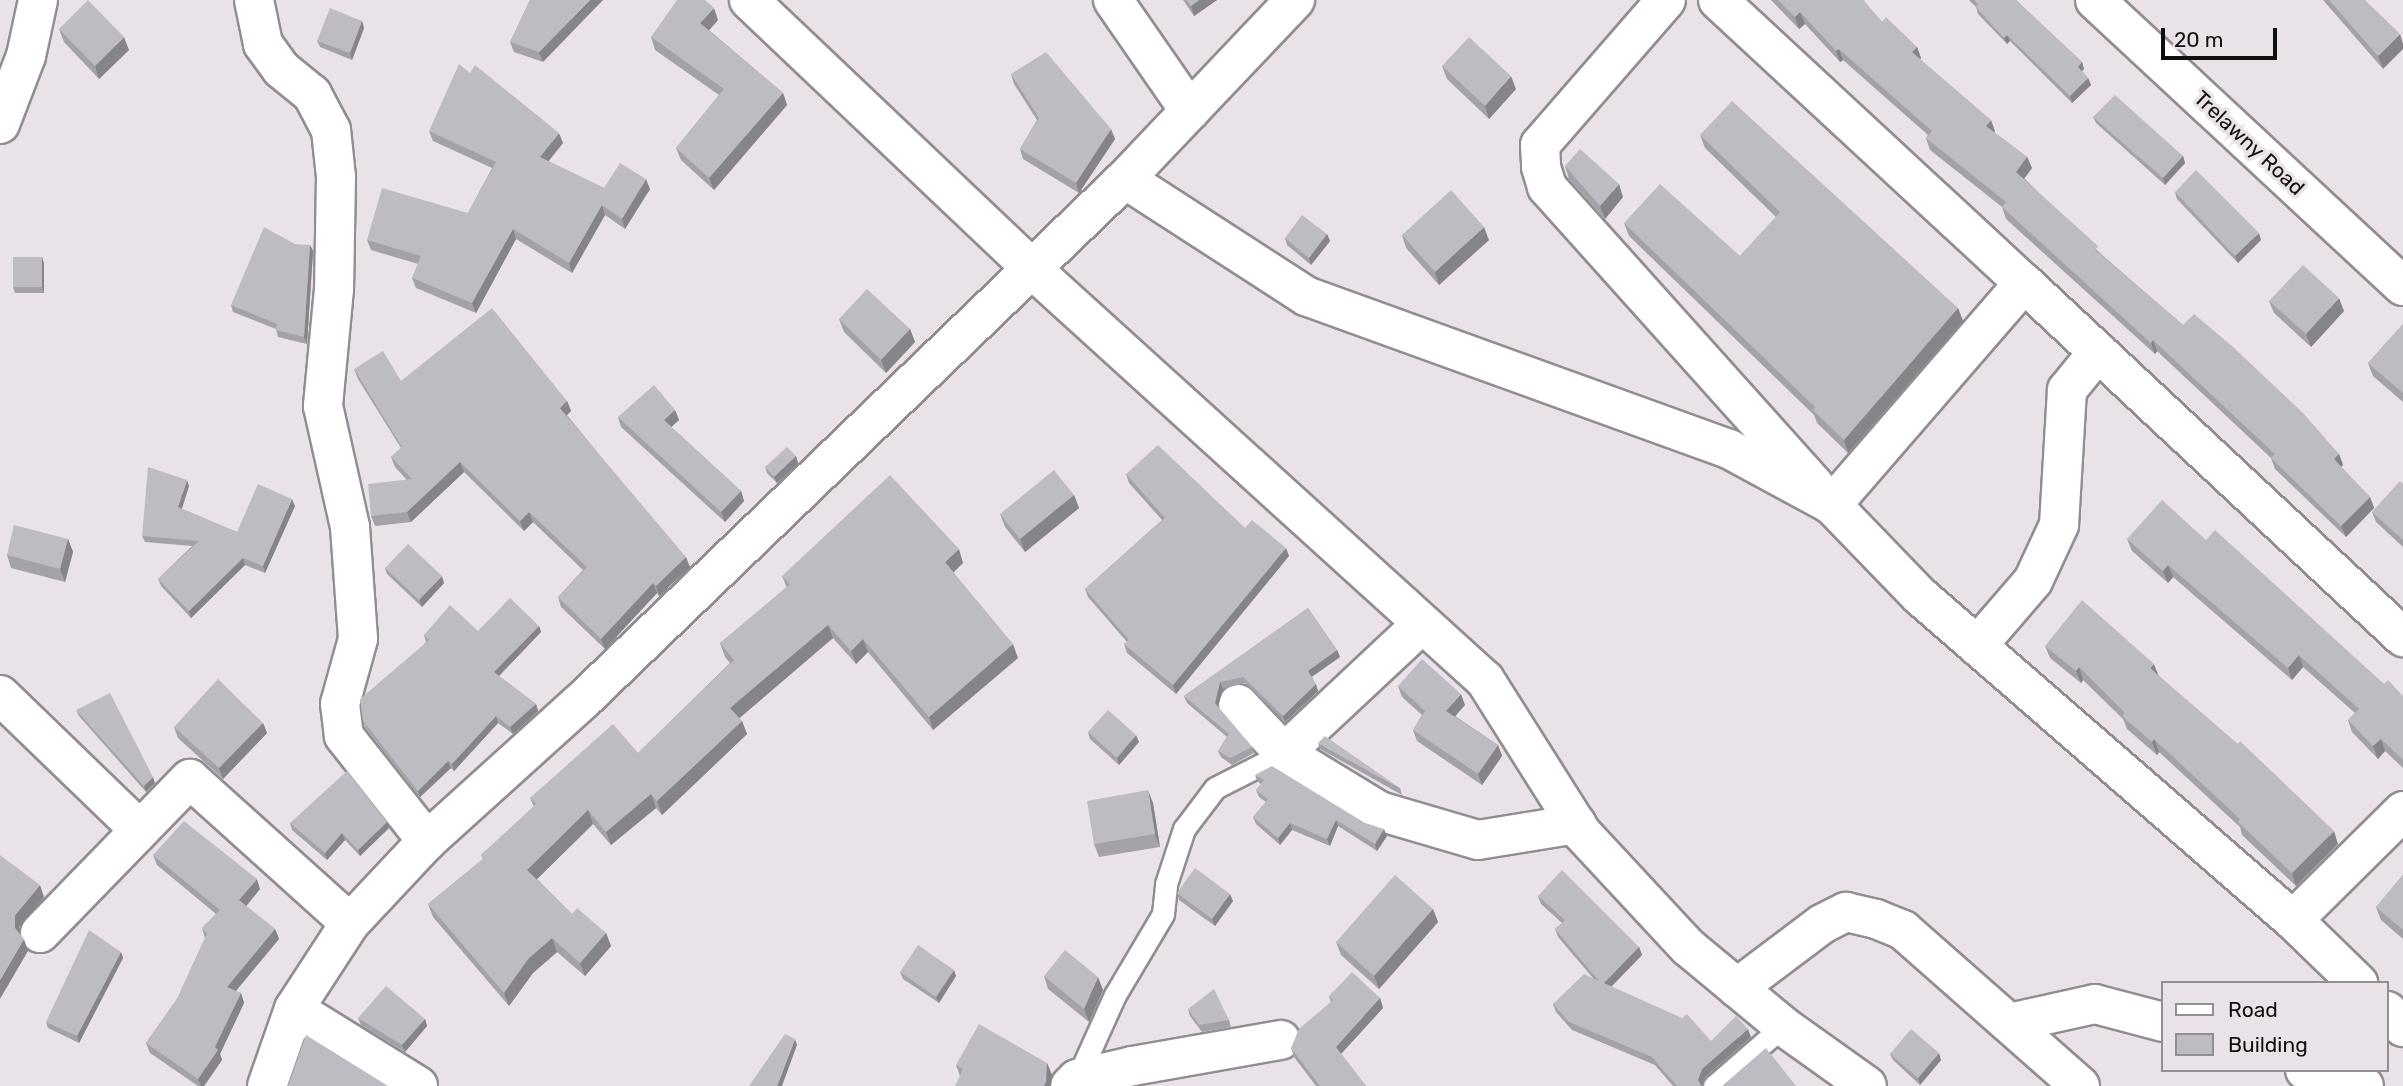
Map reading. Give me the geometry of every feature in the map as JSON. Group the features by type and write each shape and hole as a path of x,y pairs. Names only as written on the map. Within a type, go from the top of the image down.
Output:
{"street":[{"path":"0,124 26,56 38,0"},
{"path":"254,0 263,44 281,69 312,94 331,130 336,177 334,289 323,406 349,527 358,639 340,704 344,736 427,841"},
{"path":"749,0 1032,269 1485,680 1577,824 1688,947 1783,1026 1867,1086"},
{"path":"1113,0 1190,111"},
{"path":"267,1086 294,1009 349,923 427,841 583,700 1125,179 1295,0"},
{"path":"1666,0 1540,145 1547,187 1832,505 1920,596 2293,920 2356,981"},
{"path":"1718,0 2403,637"},
{"name":"Trelawny Road","path":"2095,0 2403,286"},
{"path":"1125,179 1306,296 1729,449 1832,505"},
{"path":"1832,505 2024,284"},
{"path":"1977,646 2033,582 2059,525 2067,390 2098,352"},
{"path":"1284,753 1422,624"},
{"path":"0,695 140,830"},
{"path":"1238,704 1284,753 1379,811 1478,840 1577,824"},
{"path":"40,933 190,779 349,923"},
{"path":"2293,920 2403,811"},
{"path":"1737,988 1780,953 1846,912 1903,930 2080,1086"},
{"path":"2009,1024 2095,1004 2162,1022"},
{"path":"294,1009 418,1086"},
{"path":"2389,1013 2403,1027"},
{"path":"1074,1083 1280,1040"},
{"path":"2312,1072 2364,1086"}],"lane":[{"path":"1074,1083 1115,995 1163,914 1166,884 1184,829 1215,788 1284,753"},
{"path":"1714,1086 1783,1026"}],"building":[{"path":"88,0 124,37 95,66 59,29"},
{"path":"530,0 590,0 539,52 510,42"},
{"path":"677,0 705,0 714,8 700,23 783,93 709,178 676,148 724,89 651,37"},
{"path":"1187,0 1199,0 1191,6"},
{"path":"1778,0 1863,0 1882,22 1886,17 1917,47 1912,52 1991,120 1986,126 2027,157 2016,172 2098,246 2095,250 2183,325 2194,314 2232,346 2303,413 2339,454 2334,459 2370,497 2341,526 2271,458 2275,454 2153,340 2151,343 2002,207 2006,202 1926,138 1932,131 1839,49 1836,51 1800,12 1795,17"},
{"path":"1974,0 2016,0 2082,62 2078,67 2088,78 2070,96 2007,35 2004,38 1976,7 1978,4"},
{"path":"2329,0 2365,0 2400,34 2378,56"},
{"path":"330,8 362,21 350,53 317,41"},
{"path":"1469,37 1511,76 1485,106 1442,66"},
{"path":"1046,52 1111,129 1076,183 1020,149 1039,118 1011,74"},
{"path":"459,64 470,73 475,65 559,133 540,157 604,188 620,163 646,179 622,219 602,205 569,263 513,229 472,303 412,278 421,256 367,240 382,188 468,213 496,162 429,131"},
{"path":"2115,95 2183,156 2163,178 2093,117"},
{"path":"1732,101 1958,308 1844,440 1813,410 1815,407 1624,223 1660,184 1740,256 1780,212 1700,135"},
{"path":"1580,149 1619,184 1600,206 1565,166"},
{"path":"2196,170 2259,233 2235,256 2175,192"},
{"path":"1451,190 1484,227 1435,272 1402,235"},
{"path":"1302,215 1327,234 1309,258 1285,238"},
{"path":"264,227 295,244 310,245 304,337 276,330 277,324 231,305"},
{"path":"13,257 42,257 42,287 13,287"},
{"path":"2303,265 2339,298 2306,334 2269,301"},
{"path":"867,289 910,329 881,360 839,319"},
{"path":"492,308 567,401 560,408 686,557 656,586 653,583 601,639 558,597 587,567 529,512 520,521 460,462 407,512 371,516 368,484 412,479 391,457 402,447 354,369 383,351 401,381"},
{"path":"2403,324 2403,393 2368,363"},
{"path":"654,385 675,410 664,420 741,491 721,512 618,417"},
{"path":"1158,445 1245,528 1252,520 1286,548 1173,685 1124,644 1129,640 1085,589 1165,518 1126,474"},
{"path":"787,447 796,456 774,477 765,467"},
{"path":"148,467 187,480 178,507 237,532 258,484 292,499 263,566 243,558 189,611 158,579 199,541 142,536"},
{"path":"1054,470 1074,495 1020,539 1000,514"},
{"path":"890,475 959,549 945,562 1013,644 929,717 863,639 851,651 828,625 730,708 742,721 657,801 651,794 606,832 588,810 527,870 572,914 577,908 606,933 580,963 552,938 528,959 504,993 428,904 484,858 481,855 536,804 530,798 613,724 638,753 734,660 720,643 790,584 782,576"},
{"path":"2400,481 2403,484 2403,540 2372,512"},
{"path":"2162,500 2206,540 2215,530 2384,684 2388,680 2403,696 2403,760 2381,739 2373,746 2348,720 2359,709 2299,655 2288,668 2168,565 2163,571 2127,539"},
{"path":"14,525 68,539 60,569 7,555"},
{"path":"408,544 442,576 419,600 385,568"},
{"path":"510,598 539,626 494,672 536,704 510,727 496,716 452,764 448,761 418,791 363,721 360,699 429,640 424,635 450,605 478,631"},
{"path":"2082,600 2154,664 2150,668 2238,744 2240,741 2334,831 2292,873 2238,822 2240,819 2154,739 2152,742 2122,716 2125,713 2079,667 2076,671 2045,646"},
{"path":"1308,608 1337,650 1308,671 1316,684 1283,716 1243,677 1220,682 1215,703 1252,747 1230,758 1218,751 1229,734 1184,696"},
{"path":"1422,659 1461,694 1446,711 1498,745 1478,774 1413,730 1425,711 1398,686"},
{"path":"218,679 263,723 219,768 174,727"},
{"path":"110,693 153,777 144,786 76,710"},
{"path":"1108,710 1136,735 1117,758 1088,732"},
{"path":"1325,736 1400,788 1318,743"},
{"path":"1272,766 1365,823 1384,829 1375,844 1336,820 1327,839 1290,823 1278,838 1253,817 1268,799 1256,790 1264,780 1255,775"},
{"path":"347,771 387,822 358,850 342,833 325,853 290,823"},
{"path":"1148,790 1155,834 1094,844 1087,801"},
{"path":"184,821 257,879 239,900 275,929 227,987 241,993 215,1047 218,1050 198,1079 146,1043 177,999 207,934 202,928 220,910 153,855"},
{"path":"0,855 40,885 15,915 15,928 24,939 0,980"},
{"path":"1195,868 1230,894 1212,919 1177,893"},
{"path":"1562,870 1639,947 1604,983 1682,1018 1687,1014 1711,1041 1736,1016 1748,1029 1702,1069 1698,1080 1701,1086 1677,1086 1652,1057 1569,1022 1553,1004 1584,974 1599,981 1555,929 1565,920 1538,896"},
{"path":"1395,875 1433,909 1374,976 1336,942"},
{"path":"2403,875 2403,930 2376,907"},
{"path":"89,930 121,952 77,1036 46,1022"},
{"path":"918,945 954,970 936,997 900,972"},
{"path":"1065,950 1098,977 1084,1009 1044,976"},
{"path":"1352,972 1380,998 1336,1047 1366,1086 1320,1086 1291,1048 1299,1029 1333,1000 1329,996"},
{"path":"386,986 425,1019 402,1045 358,1018"},
{"path":"1214,989 1229,1020 1199,1025 1188,1009"},
{"path":"979,1024 1047,1063 1044,1086 955,1086 963,1069 956,1065"},
{"path":"1911,1029 1939,1053 1918,1078 1890,1054"},
{"path":"785,1034 795,1039 777,1086 749,1086"},
{"path":"306,1035 388,1086 288,1086"},
{"path":"1766,1048 1796,1086 1722,1086"}]}
